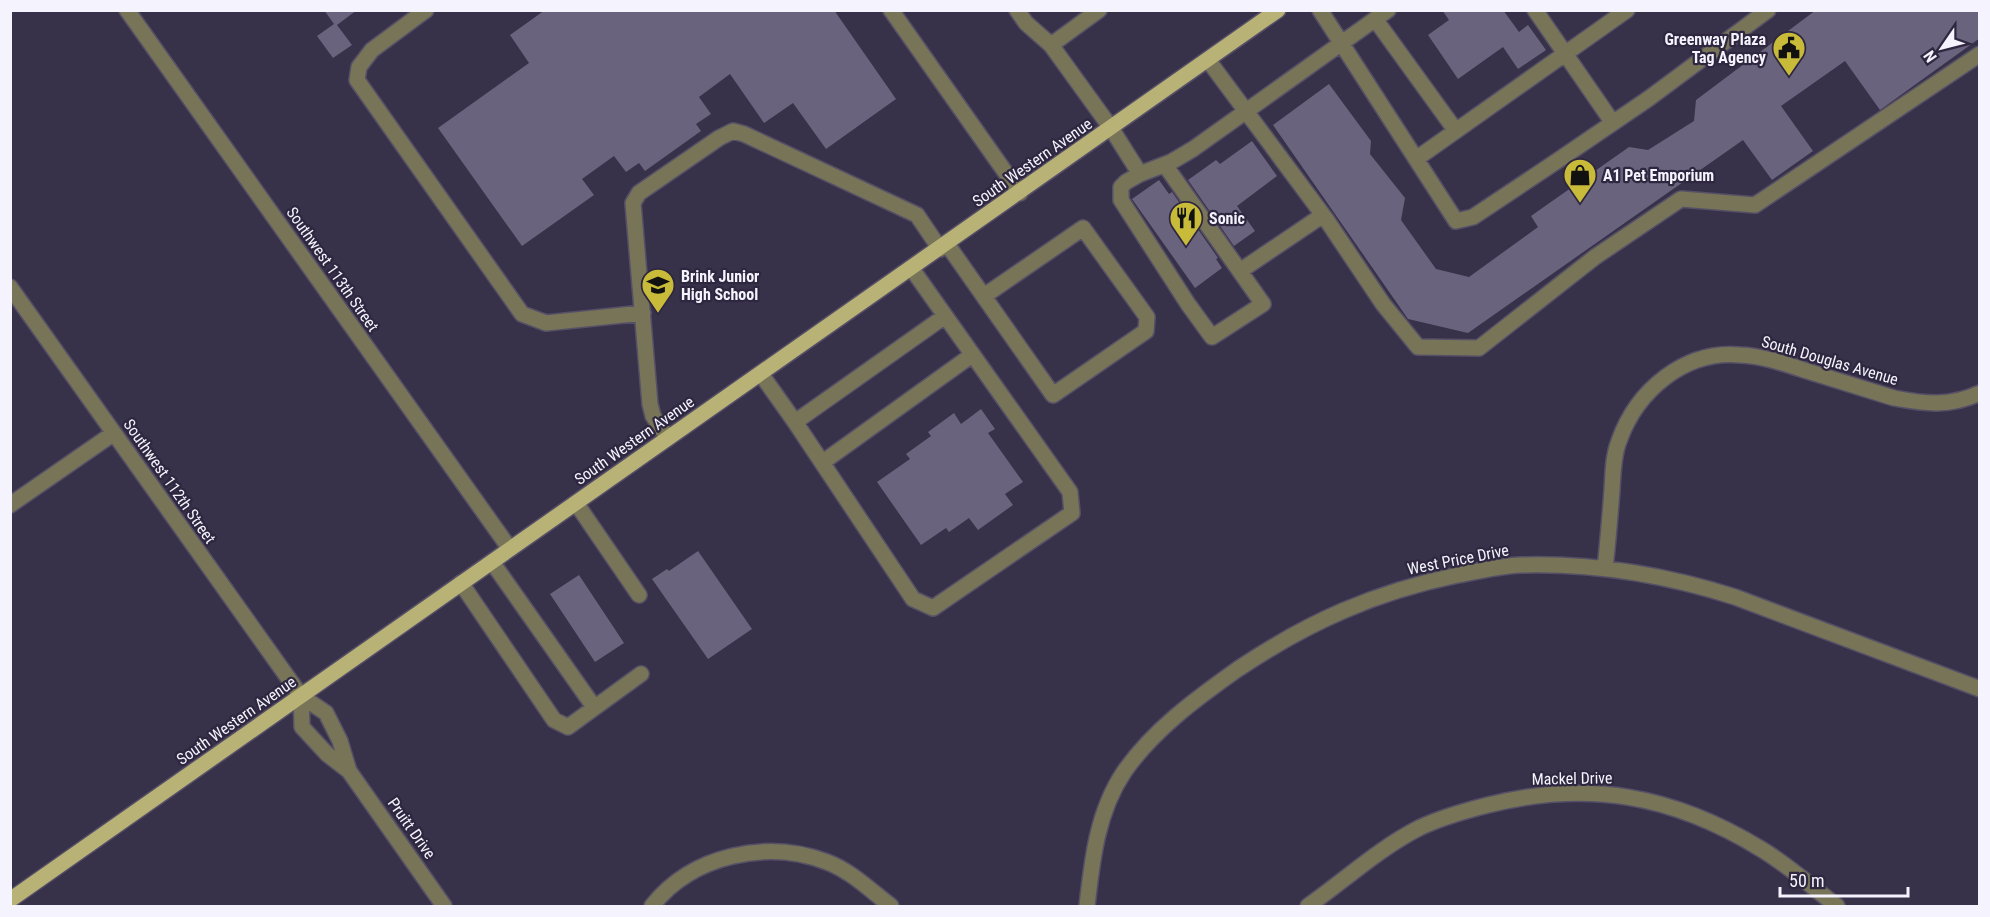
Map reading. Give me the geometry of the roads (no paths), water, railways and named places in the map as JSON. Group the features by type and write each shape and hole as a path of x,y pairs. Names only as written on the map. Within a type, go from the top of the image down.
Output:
{"main road":[{"name":"South Western Avenue","path":"10,900 1278,10"}],"street":[{"name":"Southwest 113th Street","path":"127,10 510,549"},
{"path":"426,10 372,50 359,67 357,80 522,314 546,323 643,313"},
{"path":"891,10 1020,193"},
{"path":"1017,10 1026,23 1050,45 1111,128 1140,174"},
{"path":"1050,45 1099,10"},
{"path":"1320,10 1456,221 1473,217 1613,123 1759,13"},
{"path":"1535,10 1613,123"},
{"path":"1416,159 1627,10"},
{"path":"1165,165 1263,304 1212,337 1120,200 1121,187 1126,182 1165,165 1193,149 1382,15 1456,131"},
{"path":"1208,60 1323,215 1383,304 1418,347 1479,348 1595,257 1681,199 1755,205 1980,54"},
{"path":"668,438 653,416 650,404 633,203 639,193 719,138 733,131 744,134 917,215 984,296 1053,395 1146,331 1148,317 1083,228 984,296"},
{"path":"1240,271 1323,215"},
{"path":"761,374 823,462 913,599 933,608 1072,513 1070,492 912,268"},
{"name":"Southwest 112th Street","path":"10,287 301,696"},
{"path":"795,422 945,316"},
{"name":"South Douglas Avenue","path":"1605,568 1618,442 1645,395 1668,375 1686,365 1723,354 1742,355 1782,363 1894,398 1912,401 1944,404 1980,393"},
{"path":"823,462 972,355"},
{"path":"10,506 114,433"},
{"path":"576,503 639,595"},
{"path":"492,562 594,707"},
{"name":"West Price Drive","path":"1087,906 1095,844 1106,809 1123,773 1171,720 1221,681 1302,629 1383,595 1429,581 1519,565 1605,568 1694,584 1736,597 1980,688"},
{"path":"461,584 554,720 568,727 641,674"},
{"name":"Pruitt Drive","path":"301,696 302,727 327,754 349,771 444,906"},
{"name":"Pruitt Drive","path":"301,696 326,713 340,741 349,771"},
{"name":"Mackel Drive","path":"1308,906 1384,848 1419,828 1448,816 1515,799 1562,793 1627,796 1674,808 1704,819 1763,850 1837,906"},
{"path":"652,906 668,889 701,867 724,858 767,851 792,853 829,862 891,906"}],"place":[{"name":"Greenway Plaza Tag Agency","path":"1789,77"},
{"name":"A1 Pet Emporium","path":"1580,204"},
{"name":"Sonic","path":"1186,247"},
{"name":"Brink Junior High School","path":"658,314"}]}
